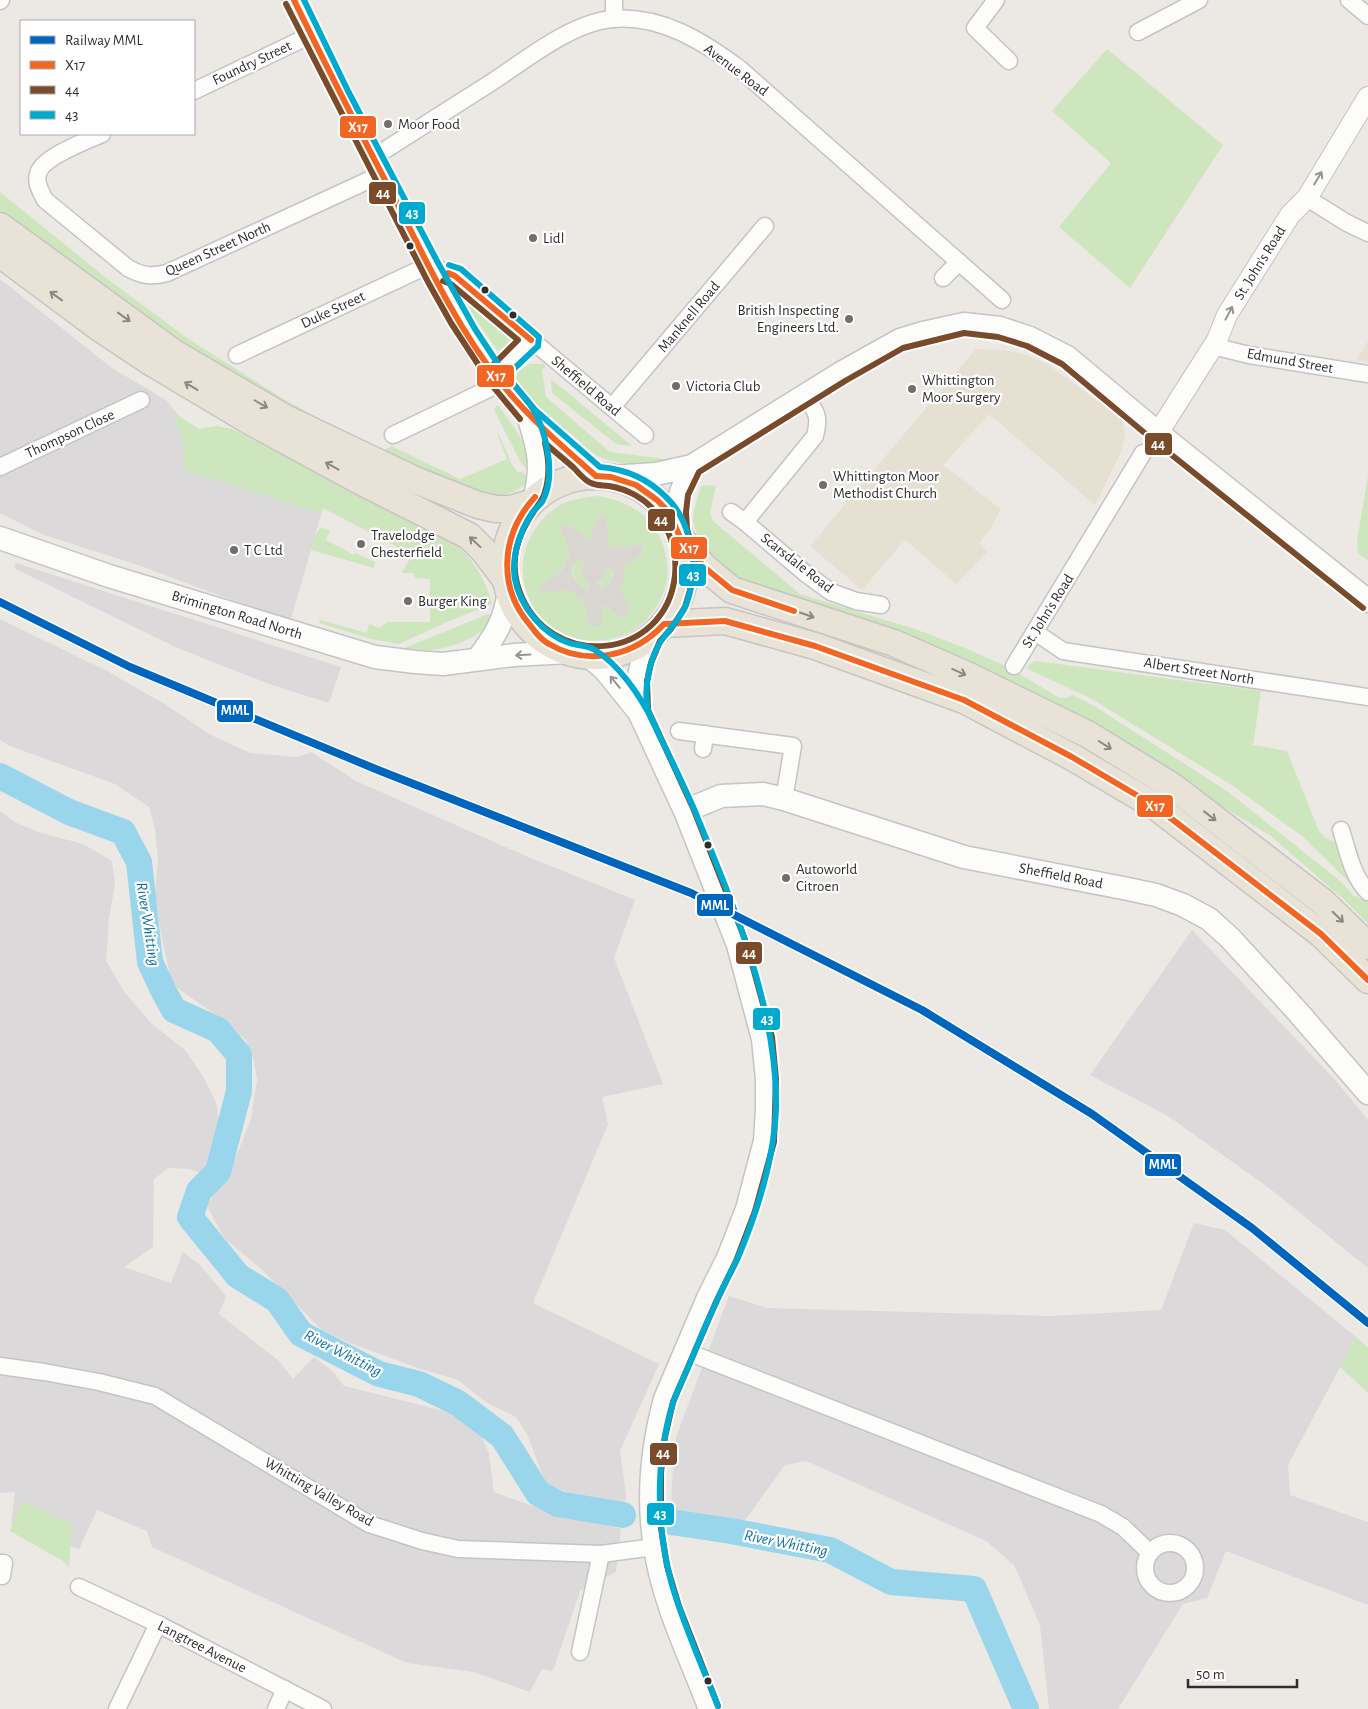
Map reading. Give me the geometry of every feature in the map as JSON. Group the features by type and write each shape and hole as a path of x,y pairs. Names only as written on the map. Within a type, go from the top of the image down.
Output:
{"highway":[{"path":"0,226 174,353 285,418 416,480 478,505 496,509 511,509 531,501 549,489 572,479 604,477 636,485 657,500 668,511 679,534 684,554 684,578 677,603 659,630 637,647 620,652 578,653 549,644 523,619 508,586 484,551 469,536 362,482 253,423 149,361 94,324 0,254"},
{"path":"508,586 506,552 514,526 531,501"},
{"path":"679,534 704,567 732,590 894,643 969,676 1089,735 1172,786 1323,902 1368,946"},
{"path":"659,630 725,621 815,646 964,700 1072,756 1155,806 1321,934 1368,980"}],"main road":[{"path":"294,0 340,95 429,265 468,334 498,379 528,415 604,477 656,474 692,466 842,373 900,340 964,324 1000,328 1030,338 1067,356 1158,433 1368,601"},
{"path":"528,415 539,454 540,476 531,501"},
{"path":"679,534 677,512 680,492 692,466"},
{"name":"Brimington Road North","path":"0,538 109,576 375,656 443,664 478,659 578,653"},
{"path":"478,659 502,624 508,586"},
{"path":"639,712 638,680 643,660 659,630"},
{"path":"578,653 605,670 639,712 685,811 738,945 763,1039 767,1079 765,1141 747,1210 728,1258 708,1298 664,1400 652,1482 651,1504 654,1547 660,1574 673,1617 710,1709"},
{"name":"Sheffield Road","path":"685,811 721,796 763,794 784,798 964,857 1156,895 1183,905 1209,919 1230,938 1368,1093"}],"street":[{"path":"614,0 614,19"},
{"path":"996,0 975,28 1009,61"},
{"path":"1138,32 1199,0"},
{"path":"1350,0 1368,16"},
{"name":"Avenue Road","path":"378,166 572,30 614,19 643,20 672,28 719,53 755,82 1002,300"},
{"name":"Foundry Street","path":"195,90 311,35"},
{"name":"St. John's Road","path":"1158,433 1213,346 1227,315 1290,215 1307,198 1368,97"},
{"name":"Queen Street North","path":"100,135 62,153 40,167 37,176 38,188 45,200 128,268 139,274 154,277 184,266 378,166"},
{"path":"1307,198 1368,233"},
{"name":"Manknell Road","path":"612,407 765,226"},
{"path":"943,278 959,262"},
{"name":"Sheffield Road","path":"429,265 455,276 645,435"},
{"name":"Duke Street","path":"237,355 429,265"},
{"path":"393,434 498,379 531,340"},
{"name":"Edmund Street","path":"1213,346 1249,355 1368,374"},
{"name":"Scarsdale Road","path":"745,522 815,436 819,423 815,409 805,396"},
{"name":"Thompson Close","path":"0,467 141,400"},
{"name":"St. John's Road","path":"1014,666 1143,453"},
{"name":"Scarsdale Road","path":"731,512 831,592 856,601 881,606"},
{"name":"Albert Street North","path":"1036,632 1063,651 1368,697"},
{"path":"679,731 704,742 793,746 784,798"},
{"path":"1341,830 1353,867 1361,885 1368,892"},
{"path":"685,1351 1101,1514 1123,1527 1150,1553"},
{"name":"Whitting Valley Road","path":"0,1366 63,1375 155,1396 369,1524 422,1541 458,1549 601,1554 654,1547"},
{"path":"580,1652 601,1554"},
{"name":"Langtree Avenue","path":"79,1588 158,1624 323,1709"},
{"path":"116,1709 158,1624"},
{"path":"276,1709 285,1689"}],"shaded area":[{"path":"0,279 112,368 166,400 196,437 323,508 290,622 141,566 44,535 0,513"},
{"path":"1368,341 1368,362 1356,360"},
{"path":"976,349 1003,350 1024,354 1049,365 1122,419 1125,436 1121,452 1095,505 989,414 943,465 1001,509 989,531 979,543 987,552 956,584 905,540 862,590 810,546"},
{"path":"599,516 607,518 609,545 614,548 641,544 645,552 624,566 625,575 620,590 630,613 622,619 604,604 601,626 589,626 584,600 569,590 543,593 539,586 561,571 570,553 560,528 566,523 589,541","holes":["577,559 584,564 581,574 585,581 590,584 587,590 574,579 572,570","612,569 613,574 610,582 601,589 598,583 604,578 606,570"]},
{"path":"16,563 341,667 329,703 269,684 175,647 14,568"},
{"path":"0,619 107,671 168,706 209,734 250,753 298,757 311,752 356,781 526,856 635,900 614,958 663,1084 602,1097 608,1124 533,1303 659,1364 620,1451 626,1495 624,1507 547,1487 527,1434 516,1417 487,1403 458,1380 418,1368 350,1343 322,1330 260,1268 224,1238 207,1206 222,1182 190,1169 168,1168 154,1179 153,1247 124,1267 171,1283 183,1252 200,1265 226,1296 219,1314 279,1361 293,1379 314,1357 332,1371 344,1386 452,1413 477,1425 489,1454 494,1492 529,1505 621,1529 616,1572 580,1591 553,1671 542,1669 530,1692 474,1672 407,1663 152,1547 147,1531 97,1510 79,1549 11,1525 15,1492 0,1493 0,811 15,822 38,832 83,844 112,861 115,884 109,918 106,961 125,993 151,1023 186,1051 204,1078 217,1105 219,1131 212,1157 230,1162 236,1157 251,1119 257,1080 254,1060 246,1040 220,1018 172,984 161,934 155,892 158,859 155,829 149,807 115,784 10,746 0,740"},
{"path":"1192,930 1336,1081 1368,1120 1368,1268 1273,1191 1168,1116 1090,1075"},
{"path":"1194,1223 1225,1230 1356,1337 1288,1465 1290,1495 1368,1522 1368,1605 1226,1551 1207,1598 1183,1604 1118,1709 1049,1709 1040,1625 1014,1565 986,1541 806,1461 785,1465 730,1541 671,1520 676,1437 729,1296 767,1308 1049,1316 1161,1310"}],"green space":[{"path":"1107,49 1223,145 1130,288 1059,227 1111,163 1052,111"},
{"path":"0,192 105,277 187,338 282,398 358,440 383,451 391,446 460,479 507,459 498,433 512,464 518,473 522,471 526,476 527,482 509,494 487,494 383,460 223,375 0,218"},
{"path":"461,295 510,331 511,344 505,349 498,351"},
{"path":"530,364 544,364 546,366 542,370 546,397 610,452 666,459 643,465 626,464 602,458 594,453 541,409 519,386 516,378 519,370"},
{"path":"551,379 632,446 616,444 552,393"},
{"path":"496,406 499,406 521,439 527,454 529,473 520,461 494,410"},
{"path":"172,412 199,429 217,426 232,429 455,543 478,571 486,586 492,604 399,644 371,639 319,623 320,620 367,633 369,624 380,628 387,622 430,622 430,579 415,578 414,573 402,573 412,555 323,508 321,514 185,470 183,441"},
{"path":"1368,475 1368,561 1358,553 1357,541"},
{"path":"716,485 710,513 713,521 800,594 915,629 965,648 1010,668 1058,697 1066,698 1073,695 1094,706 1227,791 1340,881 1353,895 1368,902 1368,924 1341,897 1271,836 1178,780 738,580 718,565 704,549 693,521 701,486"},
{"path":"597,496 624,503 645,516 659,536 664,549 668,571 663,595 655,609 641,625 615,638 581,640 561,633 545,621 532,605 525,586 523,566 527,545 546,515 564,503","holes":["599,517 607,518 609,545 614,548 641,544 645,551 624,566 625,575 620,589 622,619 604,604 600,626 589,626 585,601 569,590 540,586 561,571 570,553 560,528 589,542"]},
{"path":"321,527 330,531 326,540 354,555 355,553 375,562 374,568 311,550 314,537"},
{"path":"577,559 584,564 581,574 585,581 590,583 587,590 577,584 574,577 573,568"},
{"path":"612,569 610,581 601,590 598,584 606,570"},
{"path":"488,614 491,615 489,622 484,628 478,634 462,642 434,650 402,649"},
{"path":"1036,661 1261,691 1253,745 1287,751 1319,831 1325,838 1336,842 1358,889 1302,836 1230,784 1092,699 1026,668"},
{"path":"1356,1337 1368,1348 1368,1393 1340,1367"},
{"path":"22,1501 72,1524 69,1567 63,1561 10,1531"}],"waterway":[{"name":"River Whitting","path":"0,776 69,812 123,832 139,862 150,962 164,992 174,1010 218,1030 239,1055 239,1091 218,1172 199,1191 190,1217 238,1276 277,1300 301,1334 379,1374 419,1384 458,1403 502,1436 538,1493 558,1504 623,1515"},
{"name":"River Whitting","path":"671,1522 731,1531 830,1550 891,1582 974,1589 1026,1709"}],"rail line":[{"name":"MML","path":"0,602 130,667 378,770 691,893 922,1010 1092,1114 1252,1228 1368,1323"}],"transit line":[{"name":"X17","path":"294,0 457,319 485,362 523,408 596,476"},
{"name":"43","path":"304,0 348,91 437,261 475,329 502,370 534,409 600,467 636,476 652,485 666,497 680,516 691,546 693,572 689,597 681,614 654,653 647,682 648,710 709,844 750,956 769,1032 775,1071 776,1109 772,1148 758,1205 737,1260 723,1286 675,1398 663,1448 660,1494 663,1540 667,1563 672,1585 688,1631 718,1706"},
{"name":"44","path":"286,4 428,282 451,323 487,378"},
{"name":"43","path":"449,265 461,269 539,337 538,346 501,381"},
{"name":"X17","path":"448,273 455,276 531,340"},
{"name":"44","path":"443,281 451,284 518,340 489,369"},
{"name":"44","path":"718,1706 679,1606 667,1566 661,1528 661,1473 665,1437 673,1402 716,1302 736,1261 755,1211 774,1142 776,1079 772,1037 746,942 693,808 648,710 647,681 651,663 660,641 671,629 685,607 693,580 694,553 687,529 686,512 688,495 699,472 845,381 903,348 964,333 998,337 1027,346 1062,364 1153,440 1363,608"},
{"name":"44","path":"505,374 534,409"},
{"name":"44","path":"491,384 520,419"},
{"name":"43","path":"525,398 532,408 543,434 547,448 549,477 547,490 542,502 528,520 520,536 515,553 515,579 522,600 534,618 550,633 569,643 592,648 614,665 638,695 656,727"},
{"name":"44","path":"545,443 588,482 623,490 642,499 657,514 669,535 674,551 675,575 667,604 651,626 629,640 604,646 579,644 554,634 534,616 519,590 515,569 516,549 528,520 542,500 545,492 548,480 545,443"},
{"name":"X17","path":"596,476 611,477 636,485 657,500 668,511 680,537 704,567 732,590 794,611"},
{"name":"X17","path":"535,497 515,527 507,561 508,578 519,610 536,633 546,642 564,651 579,655 610,655 639,644 664,624 725,621 815,646 964,700 1072,757 1155,806 1321,934 1368,980"}],"place":[{"name":"Moor Food","path":"388,124"},
{"name":"Lidl","path":"533,238"},
{"name":"British Inspecting Engineers Ltd.","path":"849,319"},
{"name":"Victoria Club","path":"676,386"},
{"name":"Whittington Moor Surgery","path":"912,389"},
{"name":"Whittington Moor Methodist Church","path":"823,485"},
{"name":"Travelodge Chesterfield","path":"361,544"},
{"name":"T C Ltd","path":"234,550"},
{"name":"Burger King","path":"408,601"},
{"name":"Autoworld Citroen","path":"786,878"}]}
